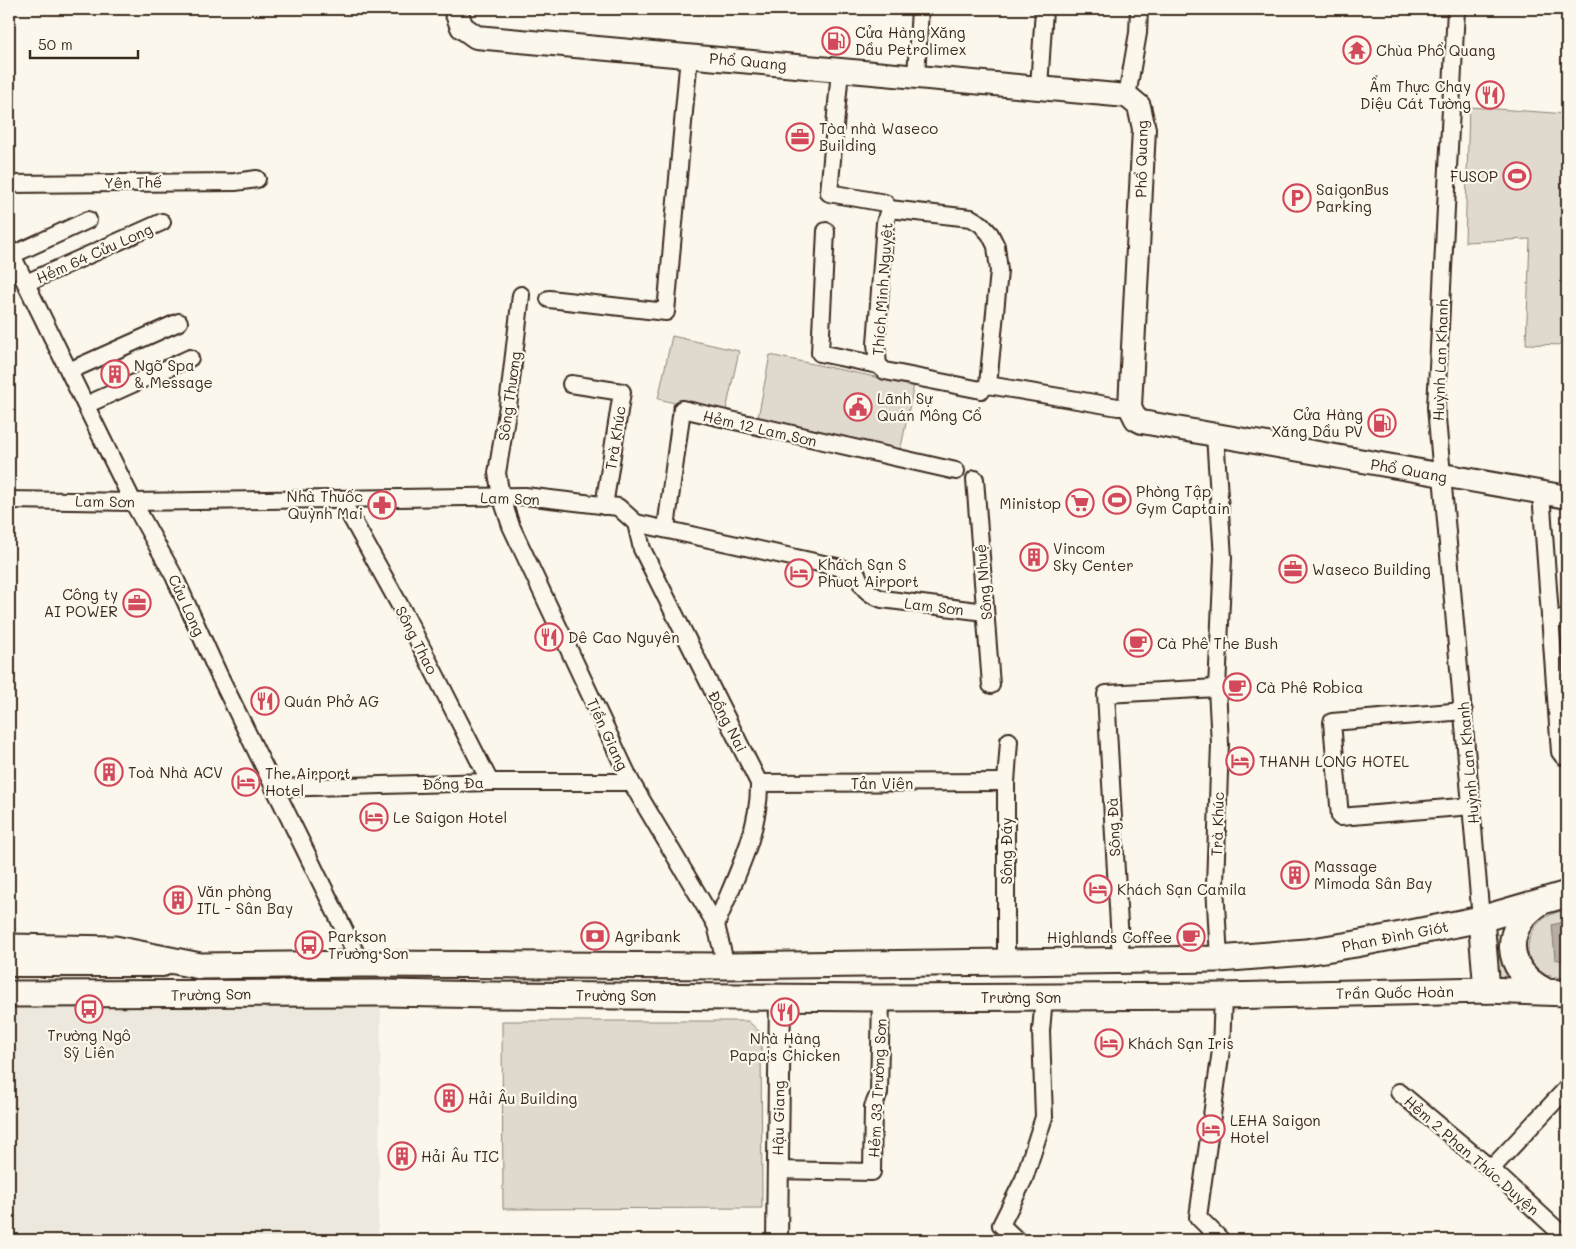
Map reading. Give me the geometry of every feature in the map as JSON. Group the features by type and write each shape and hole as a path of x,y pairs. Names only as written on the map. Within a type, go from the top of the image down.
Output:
{"main road":[{"name":"Phổ Quang","path":"455,9 462,27 476,37 1127,96 1139,106 1144,129 1130,407 1136,419 1142,422 1567,498"},
{"name":"Phan Đình Giót","path":"1219,959 1306,952 1356,944 1482,919 1567,894"},
{"path":"1539,903 1519,923 1514,932 1512,948 1517,967 1528,980 1543,990"},
{"path":"1482,919 1488,990"},
{"name":"Trường Sơn","path":"9,947 115,949 200,966 361,964 726,966 1219,959"},
{"name":"Trần Quốc Hoàn","path":"1223,996 1488,990 1567,992"},
{"name":"Trường Sơn","path":"9,994 386,992 493,995 881,998 1223,996"}],"street":[{"path":"916,76 920,9"},
{"path":"1040,88 1044,9"},
{"path":"1127,96 1138,33 1139,9"},
{"name":"Huỳnh Lan Khanh","path":"1456,9 1436,407 1482,919"},
{"path":"549,298 666,312 690,56"},
{"path":"840,70 829,194 885,203 888,209"},
{"name":"Yên Thế","path":"9,184 235,182 257,179"},
{"name":"Thích Minh Nguyệt","path":"988,385 999,271 996,246 990,234 971,218 888,209 884,223 876,344 878,365 885,372 980,390 988,385 1118,407 1130,407"},
{"path":"10,252 88,220"},
{"name":"Hẻm 64 Cửu Long","path":"26,283 162,222"},
{"path":"826,231 820,353 878,365"},
{"name":"Cửu Long","path":"10,252 133,502 174,576 218,673 361,964"},
{"name":"Sông Thương","path":"501,496 497,473 508,406 521,295"},
{"path":"69,371 179,322"},
{"path":"86,405 190,358"},
{"name":"Trà Khúc","path":"571,384 622,392 604,506"},
{"name":"Hẻm 12 Lam Sơn","path":"666,528 682,409 956,471"},
{"name":"Trà Khúc","path":"1215,435 1223,558 1217,688 1220,744 1215,885 1219,959"},
{"name":"Sông Nhuệ","path":"974,479 991,685"},
{"path":"1541,493 1560,752 1563,756 1567,755"},
{"name":"Tiền Giang","path":"501,496 511,526 631,782 716,924 726,966"},
{"name":"Lam Sơn","path":"9,500 133,502 525,496 618,507 636,523 666,528 842,568 857,574 861,585 870,595 882,599 985,612"},
{"name":"Sông Thao","path":"341,499 404,613 490,782"},
{"name":"Đồng Nai","path":"636,523 642,549 759,783 759,808 752,837 716,924"},
{"path":"1550,620 1567,618"},
{"name":"Sông Đà","path":"1121,960 1106,694 1217,688"},
{"path":"1464,712 1332,722 1340,817 1472,806"},
{"name":"Sông Đáy","path":"1006,961 1006,782 1009,741"},
{"name":"Đống Đa","path":"274,788 490,782 631,782"},
{"name":"Tản Viên","path":"759,783 1006,782"},
{"path":"18,966 200,966"},
{"path":"1543,990 1567,1001"},
{"name":"Hậu Giang","path":"776,1240 780,996"},
{"path":"1220,1240 1198,1217 1221,1050 1223,996"},
{"path":"1017,1240 1001,1225 1024,1179 1044,1117 1040,1031 1044,997"},
{"name":"Hẻm 33 Trường Sơn","path":"777,1170 872,1172 873,1107 879,1093 881,998"},
{"path":"1491,1170 1567,1088"},
{"name":"Hẻm 2 Phan Thúc Duyện","path":"1399,1092 1491,1170 1567,1239"}],"shaded area":[{"name":"FUSOP","path":"1469,107 1567,114 1567,345 1526,344 1530,239 1465,242"},
{"path":"672,336 739,351 725,415 658,399"},
{"path":"770,355 914,385 900,452 757,423"},
{"path":"1567,909 1567,978 1554,977 1541,973 1530,961 1528,954 1529,939 1542,920"},
{"path":"1567,921 1567,962 1555,959 1552,925"},
{"path":"1502,934 1501,956 1509,976 1495,977 1492,935"},
{"path":"9,998 381,1004 378,1240 9,1240"},
{"path":"502,1021 748,1021 761,1033 762,1208 503,1209"}],"place":[{"name":"Cửa Hàng Xăng Dầu Petrolimex","path":"836,41"},
{"name":"Chùa Phổ Quang","path":"1357,50"},
{"name":"Ẩm Thực Chay Diệu Cát Tường","path":"1490,95"},
{"name":"Tòa nhà Waseco Building","path":"800,137"},
{"name":"FUSOP","path":"1517,176"},
{"name":"SaigonBus Parking","path":"1297,198"},
{"name":"Ngõ Spa & Message","path":"115,374"},
{"name":"Lãnh Sự Quán Mông Cổ","path":"858,407"},
{"name":"Cửa Hàng Xăng Dầu PV","path":"1382,423"},
{"name":"Phòng Tập Gym Captain","path":"1117,500"},
{"name":"Ministop","path":"1080,503"},
{"name":"Nhà Thuốc Quỳnh Mai","path":"382,505"},
{"name":"Vincom Sky Center","path":"1034,557"},
{"name":"Waseco Building","path":"1293,569"},
{"name":"Khách Sạn S Phuot Airport","path":"799,573"},
{"name":"Công ty AI POWER","path":"137,603"},
{"name":"Dê Cao Nguyên","path":"549,637"},
{"name":"Cà Phê The Bush","path":"1138,643"},
{"name":"Cà Phê Robica","path":"1237,687"},
{"name":"Quán Phở AG","path":"265,701"},
{"name":"THANH LONG HOTEL","path":"1240,761"},
{"name":"Toà Nhà ACV","path":"109,772"},
{"name":"The Airport Hotel","path":"246,782"},
{"name":"Le Saigon Hotel","path":"374,817"},
{"name":"Massage Mimoda Sân Bay","path":"1295,875"},
{"name":"Khách Sạn Camila","path":"1098,889"},
{"name":"Văn phòng ITL - Sân Bay","path":"178,900"},
{"name":"Agribank","path":"595,936"},
{"name":"Highlands Coffee","path":"1191,937"},
{"name":"Parkson Trường Sơn","path":"309,945"},
{"name":"Trường Ngô Sỹ Liên","path":"89,1009"},
{"name":"Nhà Hàng Papa's Chicken","path":"785,1012"},
{"name":"Khách Sạn Iris","path":"1109,1043"},
{"name":"Hải Âu Building","path":"449,1098"},
{"name":"LEHA Saigon Hotel","path":"1211,1129"},
{"name":"Hải Âu TIC","path":"402,1156"}]}
